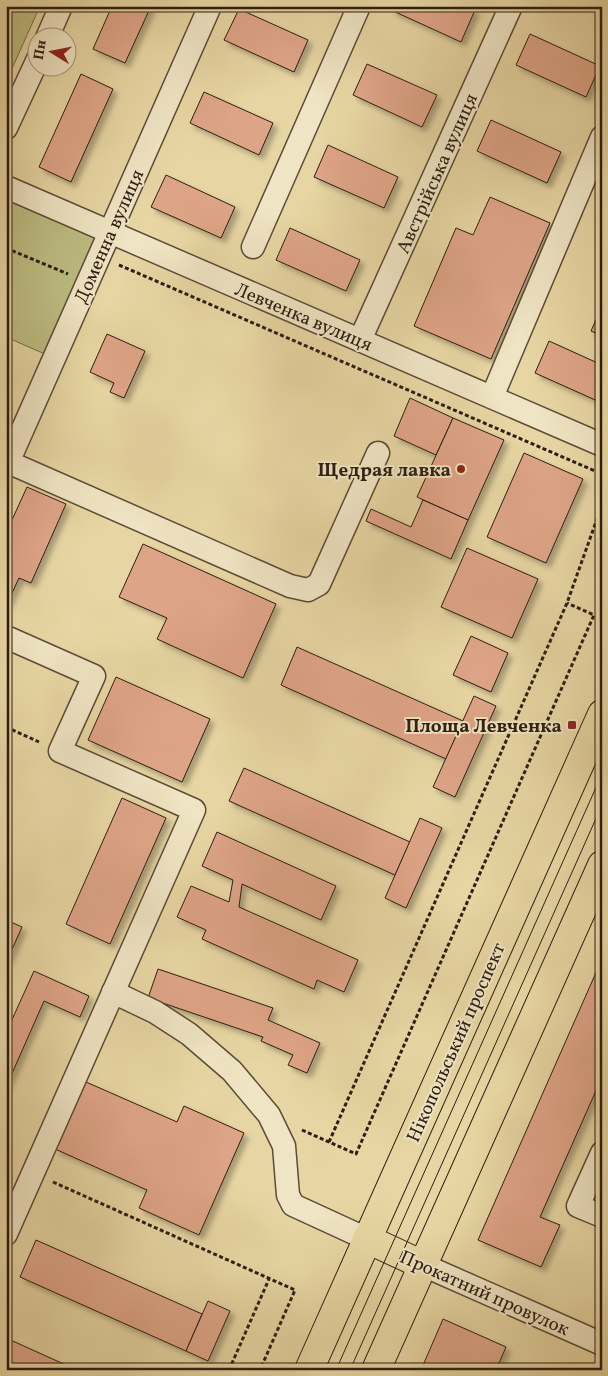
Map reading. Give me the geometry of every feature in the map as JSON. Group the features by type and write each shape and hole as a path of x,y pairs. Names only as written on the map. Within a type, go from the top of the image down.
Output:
{"main road":[{"name":"Нікопольський проспект","path":"309,1370 602,714"},
{"path":"376,1370 423,1265 595,899 602,865"},
{"name":"Прокатний провулок","path":"367,1240 423,1265"}],"street":[{"path":"51,28 61,6"},
{"name":"Доменна вулиця","path":"7,465 210,6"},
{"path":"253,246 359,6"},
{"name":"Австрійська вулиця","path":"360,340 511,6"},
{"path":"6,128 29,78"},
{"path":"492,397 602,137"},
{"name":"Левченка вулиця","path":"6,187 602,445"},
{"path":"7,465 290,586 308,590 319,584 378,453"},
{"path":"6,637 94,676 60,751 194,810 6,1234"},
{"path":"113,992 155,1012 189,1034 232,1071 268,1115 284,1146 288,1194 293,1205 367,1240"},
{"path":"602,1153 578,1206 602,1216"},
{"name":"Прокатний провулок","path":"423,1265 602,1344"}],"path":[{"path":"6,248 87,283"},
{"path":"112,262 602,474"},
{"path":"329,1142 567,603 602,505"},
{"path":"268,1115 356,1154 594,615 567,603"},
{"path":"6,727 60,751"},
{"path":"33,1174 295,1290 260,1370"},
{"path":"229,1370 269,1279"}],"green space":[{"path":"6,6 40,6 30,28 28,28 28,33 6,82"},
{"path":"6,195 99,235 47,355 6,337"}],"building":[{"path":"112,6 151,6 125,63 93,49"},
{"path":"393,6 466,6 475,10 461,42 391,10"},
{"path":"239,9 308,40 294,72 224,40"},
{"path":"530,34 600,66 586,97 516,65"},
{"path":"367,64 437,95 422,127 353,95"},
{"path":"81,74 113,89 71,182 39,167"},
{"path":"204,92 273,123 259,155 190,123"},
{"path":"491,120 561,152 547,183 477,151"},
{"path":"328,145 398,177 384,208 314,177"},
{"path":"166,175 235,207 221,238 151,207"},
{"path":"490,197 550,223 491,359 414,326 456,228 473,235"},
{"path":"290,228 360,260 346,291 276,260"},
{"path":"602,306 602,336 591,331"},
{"path":"107,334 145,351 124,398 110,392 114,383 90,372"},
{"path":"549,341 602,365 602,403 535,373"},
{"path":"410,398 453,418 436,455 394,436"},
{"path":"453,418 504,440 468,520 417,497"},
{"path":"524,453 583,479 546,563 487,537"},
{"path":"27,487 66,504 31,583 19,578 6,606 6,533"},
{"path":"423,500 468,520 451,559 366,521 371,509 411,527"},
{"path":"143,544 276,604 243,678 157,639 167,618 119,597"},
{"path":"467,548 538,579 512,638 441,607"},
{"path":"471,636 508,653 491,692 453,675"},
{"path":"297,647 463,721 446,759 281,685"},
{"path":"116,677 210,719 182,782 88,740"},
{"path":"474,696 496,706 455,797 433,787"},
{"path":"244,768 410,842 395,875 229,801"},
{"path":"122,798 166,818 110,944 66,924"},
{"path":"420,818 442,828 406,908 385,898"},
{"path":"217,832 336,886 321,920 242,884 239,907 358,960 344,992 317,980 314,989 202,939 206,930 177,917 191,886 229,902 233,880 202,866"},
{"path":"6,920 22,927 6,963"},
{"path":"602,959 602,1077 540,1217 560,1225 541,1267 478,1240"},
{"path":"158,969 273,1008 268,1020 320,1043 307,1073 288,1065 293,1055 261,1041 263,1037 148,998"},
{"path":"34,971 89,996 80,1017 44,1001 6,1087 6,1033"},
{"path":"86,1082 177,1122 184,1106 244,1133 199,1235 139,1208 147,1190 55,1149"},
{"path":"36,1240 202,1314 186,1351 20,1277"},
{"path":"208,1301 230,1311 208,1361 186,1351"},
{"path":"443,1319 506,1347 496,1370 421,1370"},
{"path":"6,1338 77,1370 6,1370"}],"tram line":[{"path":"336,1370 602,774"},
{"path":"350,1370 602,805"}],"place":[{"name":"Щедрая лавка","path":"461,469"},
{"name":"Площа Левченка","path":"572,725"}]}
